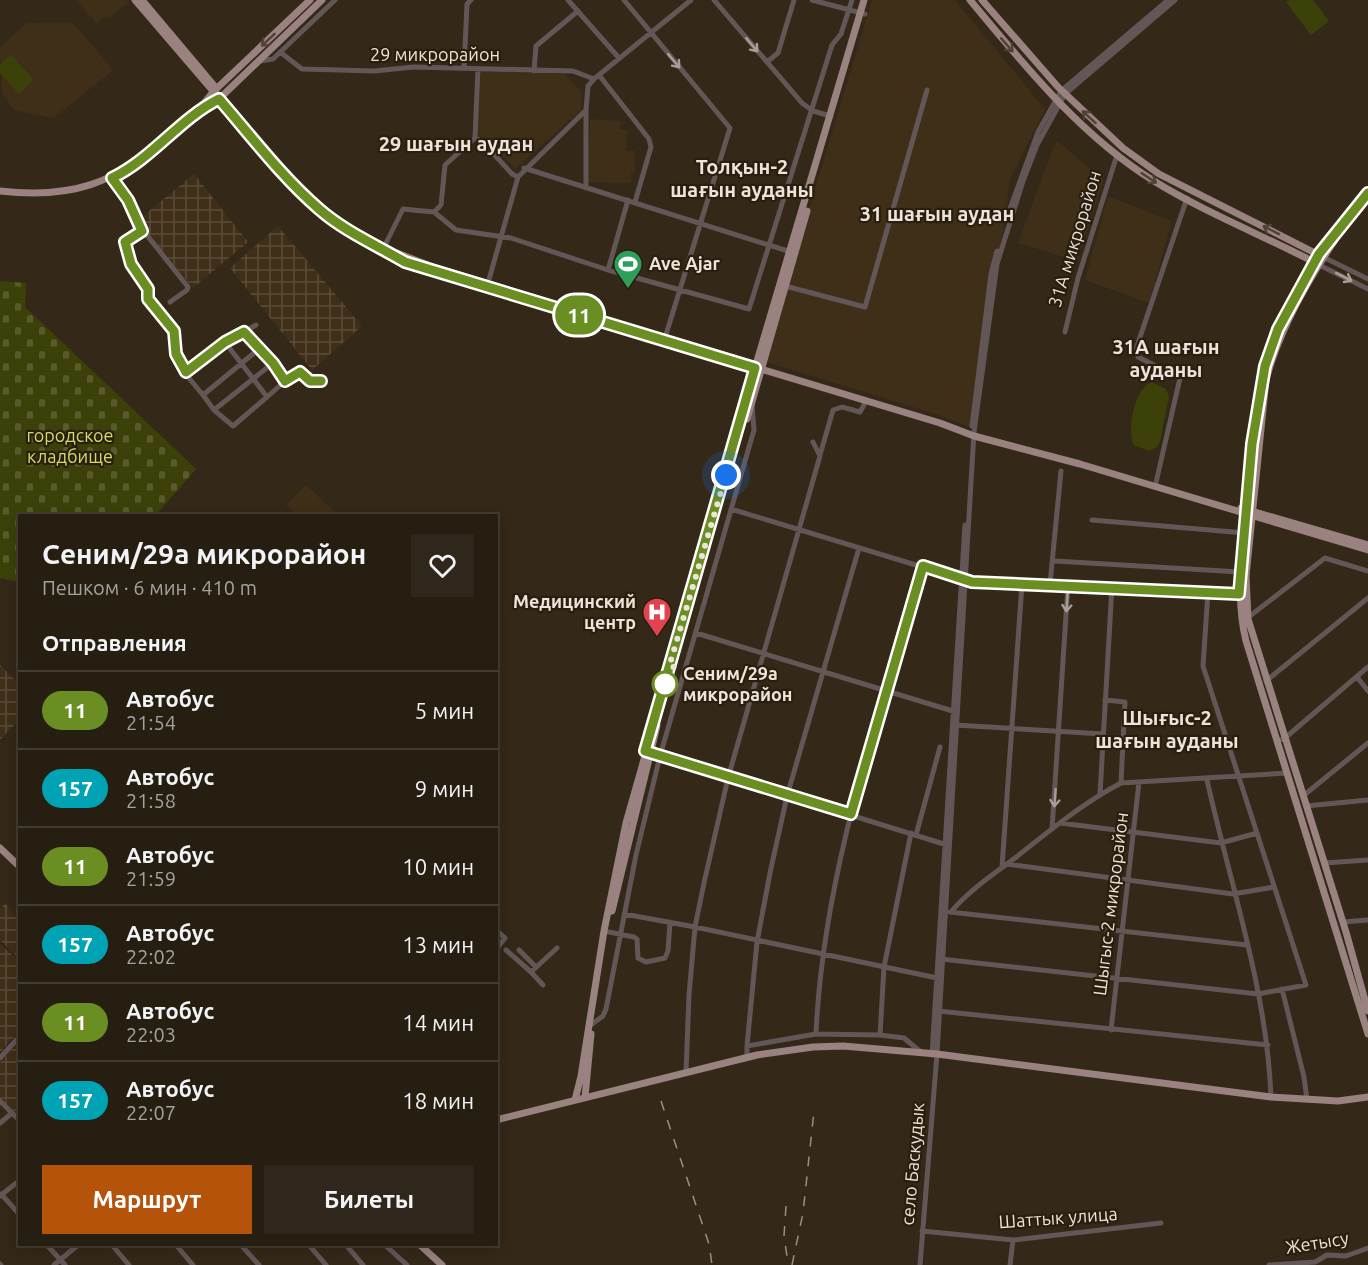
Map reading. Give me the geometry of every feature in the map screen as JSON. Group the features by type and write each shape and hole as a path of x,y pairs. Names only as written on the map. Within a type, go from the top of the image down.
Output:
{"main road":[{"path":"135,0 274,160 323,207 384,248 488,286 973,433 1368,545"},
{"path":"142,0 215,90"},
{"path":"0,191 40,195 59,193 83,189 112,178 147,156 201,108 215,90 310,0"},
{"path":"201,108 221,97 322,0"},
{"path":"575,1100 620,850 863,13 864,0"},
{"path":"816,171 830,116 869,0"},
{"path":"970,0 1058,101 1117,155 1154,182 1317,263"},
{"path":"982,0 1063,93 1123,148 1159,174 1321,255"},
{"path":"1117,155 1123,148"},
{"path":"1368,193 1321,255 1278,329 1263,371 1252,444 1245,587 1245,619 1266,681 1288,773 1368,1011"},
{"path":"1321,255 1368,200"},
{"path":"759,367 929,415 973,433"},
{"path":"1250,512 1245,533 1239,594 1281,740 1303,796 1343,922 1342,932 1368,1034"},
{"path":"1250,512 1368,550"},
{"path":"0,848 18,865"},
{"path":"585,1097 590,1025"},
{"path":"498,1119 747,1058 784,1050 833,1046 933,1051 1270,1097 1338,1101 1368,1097"},
{"path":"421,1246 442,1265"}],"street":[{"path":"251,56 258,61 273,59 335,0"},
{"path":"464,68 467,4 471,0"},
{"path":"568,0 619,58"},
{"path":"624,0 730,128 665,339"},
{"path":"586,188 588,86 691,0"},
{"path":"714,0 802,103 813,111 830,116"},
{"path":"766,62 778,53 794,0"},
{"path":"812,0 863,13"},
{"path":"384,248 403,209 434,212 456,230 501,237 608,270 749,309 832,45 841,34 852,0"},
{"path":"1063,93 1168,0"},
{"path":"1063,93 1175,0"},
{"path":"534,71 536,46 578,11"},
{"name":"29 микрорайон","path":"280,52 302,69 374,71 414,67 464,68 573,71 596,77"},
{"path":"434,212 441,205 445,165 475,138 478,69"},
{"path":"596,77 649,139 651,147 635,202"},
{"path":"783,285 865,308 927,90"},
{"name":"село Баскудык","path":"920,1265 935,1065 933,1051 946,911 947,845 973,433 991,274 1015,191 1038,132 1063,93"},
{"path":"488,286 518,177 524,168 586,110"},
{"path":"475,138 482,141 512,174 518,177"},
{"name":"31А микрорайон","path":"1065,332 1078,278 1117,155"},
{"path":"524,168 793,252"},
{"path":"112,178 128,200 142,231 188,286 187,290 170,302"},
{"path":"1155,485 1180,378 1138,357 1136,349 1187,198"},
{"path":"608,270 628,200"},
{"path":"142,231 125,242 131,264 148,289 148,299 174,331 176,354 186,372 214,410 233,426 285,381 300,372 310,381 321,381"},
{"path":"1321,255 1368,279"},
{"path":"1317,263 1368,289"},
{"path":"186,372 225,342 256,325"},
{"path":"244,332 273,363 285,381"},
{"path":"225,342 267,397"},
{"path":"203,395 259,349"},
{"path":"214,410 273,363"},
{"path":"686,1072 688,995 695,927 728,778 833,410 843,407 860,412 866,400"},
{"path":"590,1025 606,1009 624,914 660,756 753,430 749,401"},
{"path":"813,442 820,456"},
{"path":"1050,584 1061,471"},
{"path":"731,509 963,579 1239,594"},
{"path":"1092,520 1245,533"},
{"path":"747,1058 757,942 787,796 825,672 859,548"},
{"path":"1245,619 1324,558 1368,572"},
{"path":"1054,561 1240,572"},
{"path":"816,1034 822,954 851,814 923,566"},
{"path":"1004,866 1022,584"},
{"path":"1052,829 1068,585"},
{"path":"1100,794 1112,586"},
{"path":"940,959 1258,994 1306,986 1203,666 1208,592"},
{"path":"1266,681 1368,598"},
{"path":"696,633 956,712"},
{"path":"1281,740 1368,667"},
{"path":"1357,677 1368,691"},
{"path":"1106,700 1125,702 1121,783"},
{"path":"955,725 1103,734"},
{"path":"1303,796 1368,743"},
{"path":"880,1035 884,967 913,834 940,747"},
{"path":"648,752 947,845"},
{"path":"946,911 1060,823 1100,794 1121,783 1207,780 1288,773"},
{"path":"1207,780 1258,994 1268,1045 1270,1097"},
{"name":"Шыгыс-2 микрорайон","path":"1111,1030 1136,831 1139,782"},
{"path":"1306,806 1368,801"},
{"path":"1060,823 1221,843 1257,833"},
{"path":"1324,863 1368,860"},
{"path":"1004,866 1233,894 1274,887"},
{"path":"946,911 1247,945"},
{"path":"624,914 939,978"},
{"path":"1343,922 1368,920"},
{"path":"606,931 638,939 640,960 646,962 665,958 670,922"},
{"path":"498,932 505,938 498,943"},
{"path":"515,958 526,944"},
{"path":"533,970 557,948"},
{"path":"506,950 533,970"},
{"path":"519,950 543,985"},
{"path":"1358,980 1368,978"},
{"path":"1282,990 1304,1077 1307,1100"},
{"path":"937,1011 1268,1045"},
{"path":"747,1046 816,1034 880,1035 904,1038 933,1051"},
{"path":"0,1058 18,1038"},
{"path":"0,1101 18,1119"},
{"path":"0,1122 12,1113"},
{"path":"18,1182 1,1195 18,1213"},
{"name":"Шаттык улица","path":"922,1230 1012,1240 1161,1224"},
{"path":"1010,1265 1012,1240"},
{"path":"48,1246 62,1262"},
{"path":"54,1265 62,1262 77,1246"},
{"path":"113,1246 129,1265"},
{"path":"177,1246 193,1265"},
{"path":"242,1246 259,1265"},
{"path":"310,1246 326,1265"},
{"path":"346,1246 363,1265"},
{"path":"386,1246 407,1265"},
{"name":"Жетысу","path":"1269,1265 1315,1262 1327,1255 1346,1256 1368,1248"}],"shaded area":[{"path":"76,0 128,0 130,2 109,18 106,15 97,24"},
{"name":"31 шағын аудан","path":"872,0 955,0 1045,109 1010,179 975,429 936,414 763,361"},
{"path":"72,22 113,70 54,118 14,110 2,93 0,47 27,23"},
{"path":"481,71 564,73 582,92 581,110 515,169 487,139 477,135"},
{"path":"590,119 621,121 619,129 627,130 626,150 635,151 635,172 631,172 631,183 588,182"},
{"path":"1056,140 1104,180 1077,261 1018,243"},
{"path":"194,174 248,242 193,288 137,221"},
{"path":"1108,196 1172,221 1149,303 1085,280"},
{"path":"278,226 362,326 312,370 230,268"},
{"path":"306,485 337,514 297,514 286,505"},
{"path":"0,665 18,683 18,721 0,740"},
{"path":"5,903 18,920 18,957 0,940 0,909"},
{"path":"0,944 18,960 18,1032 0,1053"},
{"path":"18,1042 18,1119 0,1101 0,1063"}],"green space":[{"path":"1313,0 1329,21 1311,35 1286,2"},
{"path":"11,54 34,80 19,94 0,73 0,65"},
{"name":"городское кладбище","path":"0,281 26,283 25,307 196,469 157,514 18,514 18,582 0,578"},
{"path":"1152,382 1166,389 1169,397 1160,441 1157,447 1149,451 1134,445 1131,430 1137,400 1146,386"}],"railway":[{"path":"661,1101 709,1244 712,1265"},
{"path":"792,1265 803,1213 814,1111"},
{"path":"786,1206 784,1236 788,1263"}],"bus line":[{"name":"11","path":"321,381 310,381 300,372 285,381 273,363 244,332 225,342 186,372 176,356 174,331 148,299 148,289 131,264 125,242 142,231 128,200 112,178 147,156 201,108 219,99 286,176 319,209 355,234 405,262 755,368 713,521 645,751 851,814 923,566 972,582 1239,594 1252,444 1265,366 1288,308 1319,254 1368,193"}],"place":[{"name":"Ave Ajar","path":"628,290"},
{"name":"Медицинский центр","path":"657,638"},
{"name":"Сеним/29а микрорайон","path":"665,684"}],"district":[{"name":"29 шағын аудан","path":"456,144"},
{"name":"Толқын-2 шағын ауданы","path":"742,178"},
{"name":"31 шағын аудан","path":"937,214"},
{"name":"31А шағын ауданы","path":"1166,358"},
{"name":"Шығыс-2 шағын ауданы","path":"1167,730"}],"route":[{"path":"665,684 669,684 675,661 671,660 726,475"}]}
